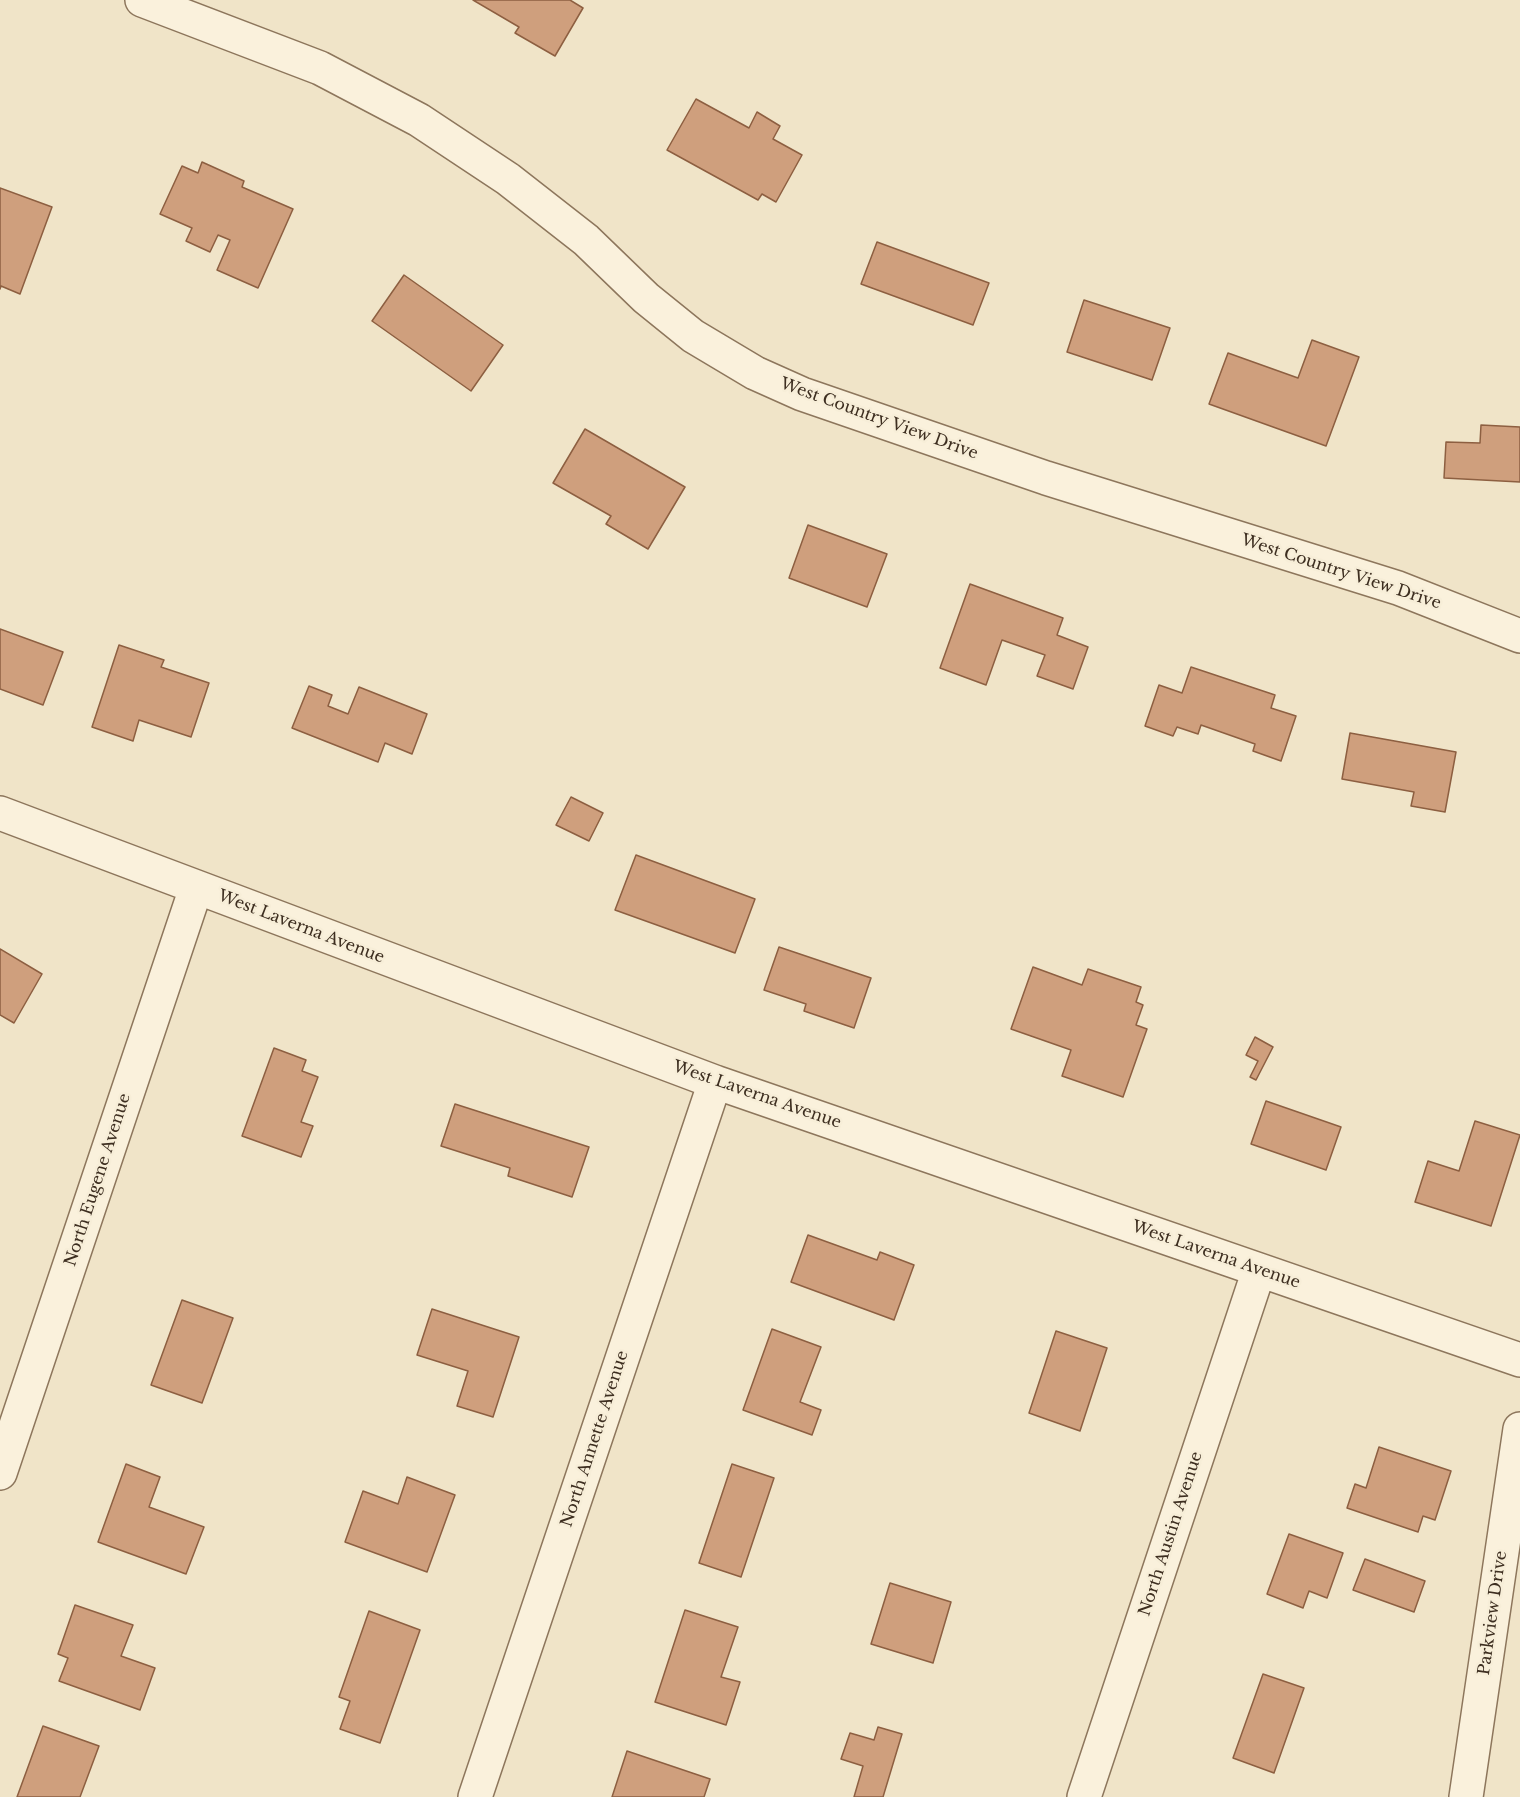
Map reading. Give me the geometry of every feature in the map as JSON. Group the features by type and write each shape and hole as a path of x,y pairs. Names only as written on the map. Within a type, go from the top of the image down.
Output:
{"street":[{"name":"West Country View Drive","path":"142,0 320,68 419,120 508,179 586,240 646,298 693,336 755,372 802,394 1046,477 1398,588 1520,636"},
{"name":"West Laverna Avenue","path":"0,813 715,1082 1520,1360"},
{"name":"North Eugene Avenue","path":"0,1473 196,888"},
{"name":"North Annette Avenue","path":"476,1797 715,1082"},
{"name":"North Austin Avenue","path":"1084,1797 1259,1270"},
{"name":"Parkview Drive","path":"1466,1797 1520,1429"}],"building":[{"path":"473,0 570,0 583,8 555,56 515,33 519,27"},
{"path":"696,99 749,128 757,112 780,126 773,139 802,155 776,202 762,194 758,200 667,150"},
{"path":"202,162 244,181 242,187 293,209 258,288 217,270 230,240 218,235 210,252 186,241 192,228 160,214 182,166 198,173"},
{"path":"0,188 52,207 20,294 1,286 0,289"},
{"path":"877,242 989,283 973,325 861,284"},
{"path":"404,275 503,345 471,391 372,321"},
{"path":"1084,300 1170,328 1152,380 1067,352"},
{"path":"1312,340 1359,357 1326,446 1209,404 1228,353 1298,378"},
{"path":"1481,425 1520,427 1520,482 1444,478 1446,442 1480,443"},
{"path":"585,429 685,487 648,549 606,524 611,516 553,483"},
{"path":"808,525 887,554 867,607 789,578"},
{"path":"970,584 1063,618 1057,635 1088,647 1073,689 1037,676 1045,655 1002,640 986,685 940,668"},
{"path":"0,629 63,652 43,705 0,689"},
{"path":"119,645 164,660 161,667 209,683 191,737 139,720 133,741 92,727"},
{"path":"1191,667 1275,695 1271,708 1296,716 1281,761 1253,751 1255,744 1201,725 1198,734 1177,727 1173,736 1145,726 1159,685 1182,693"},
{"path":"309,686 332,695 328,706 348,714 359,687 427,714 412,754 385,743 378,762 292,728"},
{"path":"1350,733 1456,752 1445,812 1411,806 1414,792 1342,779"},
{"path":"571,797 603,813 589,841 556,825"},
{"path":"636,855 755,899 735,953 615,910"},
{"path":"779,947 871,978 854,1028 804,1011 806,1004 764,990"},
{"path":"0,949 42,974 14,1023 0,1015"},
{"path":"1033,967 1082,985 1088,969 1141,987 1136,1002 1143,1005 1136,1025 1147,1029 1123,1097 1062,1076 1071,1050 1011,1029"},
{"path":"1255,1037 1273,1047 1256,1080 1250,1077 1258,1061 1246,1055"},
{"path":"274,1048 306,1060 302,1071 318,1077 301,1122 313,1126 301,1157 242,1136"},
{"path":"1266,1101 1341,1127 1326,1170 1251,1144"},
{"path":"455,1104 589,1147 572,1197 508,1176 510,1168 441,1146"},
{"path":"1475,1121 1520,1135 1491,1226 1415,1202 1428,1161 1459,1171"},
{"path":"808,1235 877,1260 880,1252 914,1265 894,1320 791,1282"},
{"path":"182,1300 233,1318 202,1403 151,1385"},
{"path":"432,1309 519,1337 493,1417 457,1406 468,1371 417,1355"},
{"path":"772,1329 821,1347 800,1402 821,1410 812,1435 743,1410"},
{"path":"1056,1331 1107,1348 1080,1431 1029,1413"},
{"path":"1379,1447 1451,1471 1435,1520 1423,1516 1418,1532 1347,1508 1355,1484 1366,1488"},
{"path":"126,1464 160,1477 149,1507 204,1527 186,1574 98,1542"},
{"path":"732,1464 774,1478 741,1577 699,1563"},
{"path":"407,1477 455,1495 427,1572 345,1542 363,1491 398,1504"},
{"path":"1289,1534 1343,1553 1327,1598 1309,1591 1303,1608 1267,1594"},
{"path":"1365,1559 1425,1581 1414,1612 1353,1590"},
{"path":"890,1583 951,1602 933,1663 871,1644"},
{"path":"75,1605 133,1625 121,1656 155,1668 140,1710 59,1681 68,1658 58,1654"},
{"path":"685,1610 738,1627 721,1677 740,1682 726,1725 655,1702"},
{"path":"369,1611 420,1630 380,1743 340,1729 350,1701 339,1697"},
{"path":"1263,1674 1304,1688 1274,1773 1233,1758"},
{"path":"43,1726 99,1746 80,1797 17,1797"},
{"path":"878,1727 902,1734 883,1797 854,1797 863,1766 841,1759 850,1733 874,1740"},
{"path":"627,1751 710,1779 704,1797 612,1797"}]}
